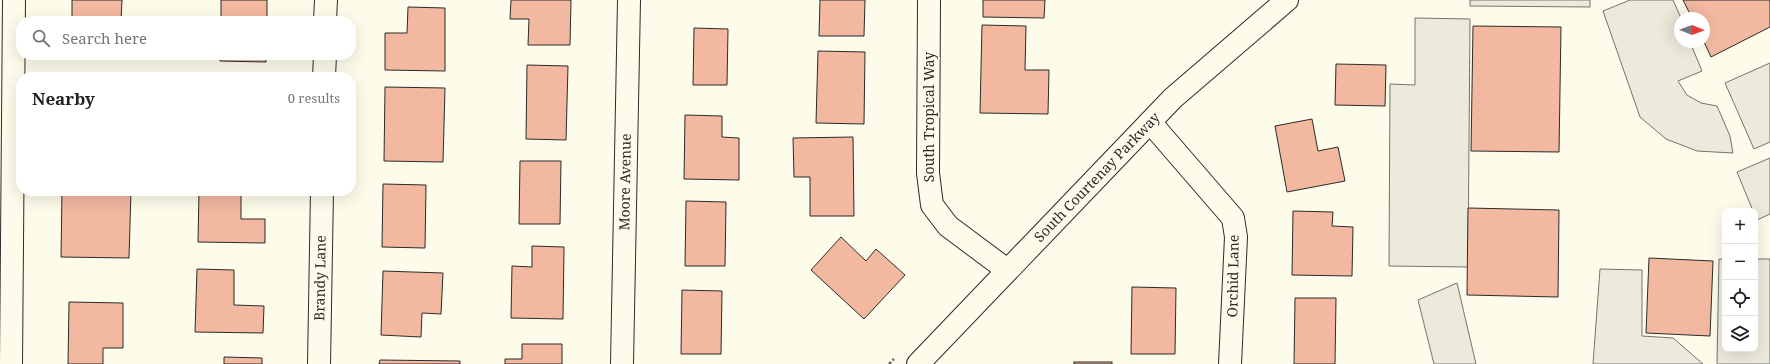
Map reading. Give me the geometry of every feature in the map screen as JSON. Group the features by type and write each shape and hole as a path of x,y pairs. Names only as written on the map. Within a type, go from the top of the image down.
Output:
{"street":[{"path":"11,364 14,0"},
{"path":"325,16 326,0"},
{"name":"Moore Avenue","path":"622,364 629,0"},
{"name":"South Tropical Way","path":"929,0 928,173 932,205 948,226 1007,270"},
{"name":"South Courtenay Parkway","path":"918,364 1174,98 1287,0"},
{"path":"324,72 325,60"},
{"name":"Orchid Lane","path":"1150,122 1233,218 1236,237 1230,364"},
{"name":"Brandy Lane","path":"319,364 322,196"}],"shaded area":[{"path":"1470,0 1590,0 1590,7 1470,6"},
{"path":"1630,0 1673,0 1678,12 1674,12 1674,48 1692,48 1702,71 1678,81 1687,95 1701,103 1717,106 1730,136 1733,153 1697,151 1666,139 1640,117 1603,11"},
{"path":"1415,18 1470,19 1468,267 1389,266 1390,84 1415,85"},
{"path":"1770,63 1770,142 1754,149 1725,83"},
{"path":"1770,158 1770,214 1758,220 1758,208 1752,208 1737,172"},
{"path":"1719,259 1722,259 1722,352 1758,352 1758,259 1770,259 1770,364 1717,364"},
{"path":"1600,269 1642,270 1642,336 1673,338 1703,364 1593,364"},
{"path":"1457,283 1476,364 1434,364 1418,300"}],"building":[{"path":"72,0 122,0 121,16 72,16"},
{"path":"221,0 267,0 267,16 221,16"},
{"path":"511,0 571,0 570,45 528,45 529,19 510,19"},
{"path":"820,0 865,0 864,36 819,36"},
{"path":"983,0 1045,0 1044,18 983,17"},
{"path":"1683,0 1770,0 1770,27 1711,57 1707,48 1710,48 1710,12 1689,12"},
{"path":"408,7 445,8 445,71 385,70 385,33 407,33"},
{"path":"982,25 1026,26 1025,70 1049,70 1048,114 980,113"},
{"path":"1473,26 1561,27 1559,152 1471,151"},
{"path":"694,28 728,29 727,85 693,85"},
{"path":"818,51 865,52 864,124 816,123"},
{"path":"266,60 266,62 220,61"},
{"path":"1336,64 1386,65 1385,106 1335,105"},
{"path":"527,65 568,66 566,140 526,139"},
{"path":"385,87 445,88 443,162 384,161"},
{"path":"685,115 722,116 722,137 739,138 739,180 684,179"},
{"path":"1312,119 1318,151 1338,147 1345,181 1287,192 1275,126"},
{"path":"853,137 854,216 810,216 810,177 794,177 793,138"},
{"path":"520,161 561,161 560,224 519,224"},
{"path":"383,184 426,185 425,248 382,247"},
{"path":"62,196 131,196 129,258 61,257"},
{"path":"199,196 241,196 241,219 265,219 265,243 198,242"},
{"path":"686,201 726,202 725,266 685,266"},
{"path":"1468,208 1559,210 1558,297 1467,295"},
{"path":"1293,211 1333,212 1332,226 1353,227 1352,276 1292,275"},
{"path":"841,237 866,261 876,249 905,275 864,319 811,270"},
{"path":"532,246 564,247 563,319 511,318 512,266 532,267"},
{"path":"1649,258 1713,261 1710,336 1646,333"},
{"path":"197,269 234,270 234,305 264,306 263,333 195,332"},
{"path":"383,271 443,273 441,314 422,313 421,337 381,335"},
{"path":"1132,287 1176,288 1175,354 1131,354"},
{"path":"682,290 722,291 721,354 681,354"},
{"path":"1295,298 1336,298 1335,364 1294,364"},
{"path":"69,302 123,303 123,348 103,348 103,364 68,364"},
{"path":"522,344 562,344 562,364 505,364 505,359 522,359"},
{"path":"224,357 262,358 262,364 224,364"},
{"path":"380,360 460,361 460,364 379,364"},
{"path":"1074,362 1112,362 1112,364 1074,364"}]}
